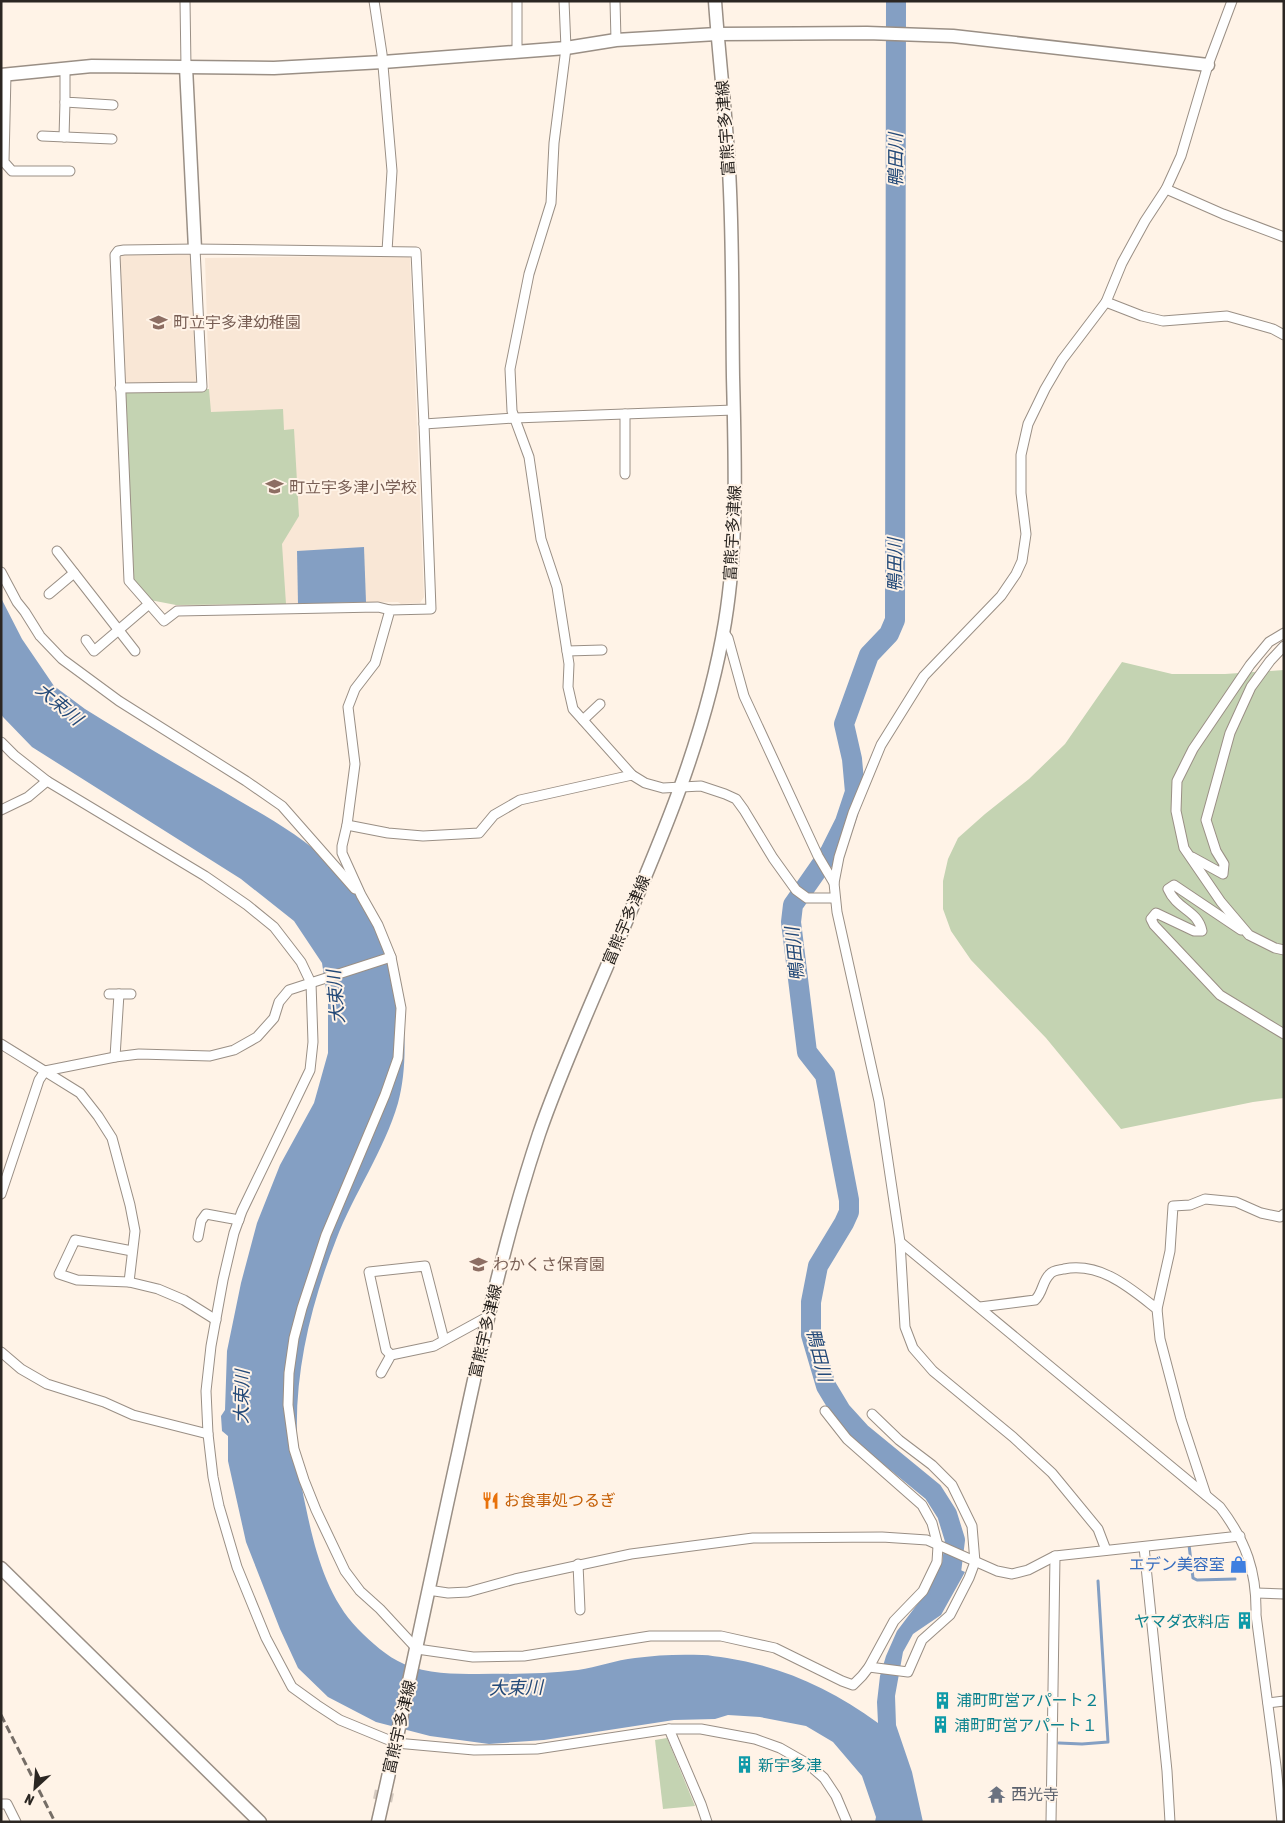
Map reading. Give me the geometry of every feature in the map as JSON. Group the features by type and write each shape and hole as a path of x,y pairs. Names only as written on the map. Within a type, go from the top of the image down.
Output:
{"main road":[{"name":"富熊宇多津線","path":"378,1822 417,1651 428,1590 487,1317 520,1195 540,1130 561,1076 681,787 712,686 723,631 730,581 735,517 734,410 729,171 717,34 716,1"},
{"path":"3,74 65,68 274,68 382,62 566,48 616,40 717,34 867,33 953,36 1208,65"},
{"path":"186,67 195,249"},
{"path":"1,1568 260,1822"}],"street":[{"path":"185,1 186,67"},
{"path":"374,1 382,62 392,171 388,251"},
{"path":"517,1 517,52"},
{"path":"564,1 566,48 555,133 551,203 529,274 510,370 512,411 529,457 541,539 557,587 569,664 568,686 573,709 632,775 646,783 664,788 701,786 736,799 773,858 796,890 807,898 834,898"},
{"path":"615,1 616,40"},
{"path":"1106,1550 1098,1529 1052,1473 1013,1437 933,1371 913,1348 905,1327 900,1242 878,1101 834,898 834,883 839,856 853,813 881,746 924,676 1001,596 1016,574 1022,561 1026,534 1021,494 1021,455 1028,424 1045,388 1062,360 1106,302 1122,262 1166,189 1181,156 1208,65 1232,1"},
{"path":"64,137 65,68"},
{"path":"3,74 4,162 12,171 70,171"},
{"path":"65,102 113,105"},
{"path":"42,136 112,139"},
{"path":"1166,189 1223,214 1284,237"},
{"path":"120,388 202,387 195,249"},
{"path":"195,249 416,252 431,609 390,610 378,607 177,611 164,621 129,581 115,255 118,251 124,250 195,249"},
{"path":"1106,302 1163,322 1227,316 1273,329 1284,335"},
{"path":"424,424 515,418 734,410"},
{"path":"625,414 625,474"},
{"path":"57,551 135,651"},
{"path":"1,572 17,602 40,636 62,659 119,702 246,781 282,806 361,895"},
{"path":"49,594 74,573"},
{"path":"86,640 94,651 149,604"},
{"path":"390,610 375,663 355,689 348,707 355,764 342,853 361,895 378,925 390,958 401,1008 401,1039 398,1058 385,1095 326,1236 302,1308 294,1338 289,1373 288,1405 294,1449 316,1510 345,1571 360,1592 380,1609 417,1651 473,1656 524,1656 650,1636 721,1636 775,1648 842,1682 853,1685 869,1666 894,1621 922,1591 937,1562 938,1546 932,1523 922,1505 847,1439 825,1411"},
{"path":"723,631 728,638 744,696 818,856 834,883"},
{"path":"1249,935 1221,902 1184,848 1176,811 1177,781 1193,749 1230,693 1268,642 1284,633"},
{"path":"1187,854 1223,874 1224,864 1216,851 1206,820 1230,733 1251,687 1270,661 1284,646"},
{"path":"567,650 602,650"},
{"path":"582,720 600,704"},
{"path":"1,742 14,755 47,781 206,876 274,926 315,982 310,1070 239,1220 223,1280 206,1391 208,1434 215,1486 236,1567 266,1638 292,1687 340,1720 397,1738 474,1750 537,1749 669,1729 701,1729 756,1739 780,1748 808,1764 824,1778 836,1796 847,1822"},
{"path":"347,825 388,833 423,836 479,833 494,815 520,800 632,775"},
{"path":"1,810 28,797 47,781"},
{"path":"1284,950 1275,948 1249,935 1174,885 1168,889 1172,898 1197,917 1202,930 1194,931 1156,913 1151,919 1154,925 1220,996 1284,1034"},
{"path":"1,1194 39,1080 45,1071 139,1054 210,1056 234,1050 257,1037 274,1018 279,1002 289,990 390,958"},
{"path":"109,994 131,994"},
{"path":"115,1057 119,994"},
{"path":"1,1044 80,1093 112,1138 135,1231 129,1282"},
{"path":"1206,1495 1181,1419 1160,1339 1157,1309 1170,1251 1173,1206 1190,1205 1205,1199 1236,1202 1261,1213 1280,1217 1284,1214"},
{"path":"198,1237 201,1221 206,1214 239,1220"},
{"path":"132,1251 75,1240 59,1274 77,1280 129,1282 158,1289 184,1300 216,1320"},
{"path":"900,1242 1220,1507 1240,1536 1249,1557 1256,1593 1256,1615 1282,1822"},
{"path":"391,1355 386,1350 369,1272 425,1266 444,1340"},
{"path":"980,1307 1035,1300 1039,1297 1049,1274 1052,1272 1067,1268 1092,1268 1125,1284 1157,1309"},
{"path":"381,1373 391,1355 434,1346 487,1317"},
{"path":"1,1352 21,1368 48,1384 104,1402 133,1415 208,1434"},
{"path":"869,1666 908,1672 922,1640 944,1621 957,1603 975,1562 972,1526 952,1485 932,1465 899,1440 872,1414"},
{"path":"428,1590 448,1593 468,1592 578,1564 631,1554 752,1538 882,1537 927,1540 997,1571 1012,1574 1028,1570 1055,1556 1240,1536"},
{"path":"1144,1547 1167,1771 1170,1822"},
{"path":"1051,1822 1055,1556"},
{"path":"578,1564 580,1610"},
{"path":"1256,1593 1284,1594"},
{"path":"1268,1704 1284,1701"},
{"path":"669,1729 707,1822"},
{"path":"1,1804 7,1804 16,1822"}],"shaded area":[{"name":"町立宇多津幼稚園","path":"187,252 193,258 198,384 125,384 118,260 123,254"},
{"name":"町立宇多津小学校","path":"406,255 410,258 424,597 420,603 176,605 134,580 124,393 209,389 205,258"}],"green space":[{"path":"209,389 211,412 283,409 284,430 294,429 299,516 282,544 286,604 176,605 150,600 134,580 124,393"},
{"path":"1122,662 1172,674 1225,674 1284,670 1284,1098 1253,1102 1121,1129 1046,1038 971,960 951,931 943,909 943,881 948,859 958,838 1029,779 1065,744"},
{"path":"667,1738 695,1806 663,1809 655,1740"}],"water":[{"path":"364,547 366,602 298,604 297,551"},
{"name":"大束川","path":"1,598 22,639 54,686 85,709 264,815 306,843 331,865 346,882 379,930 391,958 401,999 405,1042 402,1084 398,1103 385,1138 343,1223 324,1273 306,1339 300,1372 297,1406 300,1474 306,1508 318,1557 324,1573 338,1603 347,1616 363,1634 385,1653 397,1661 422,1670 460,1674 541,1673 578,1670 621,1660 660,1655 708,1655 768,1667 806,1681 843,1700 878,1723 877,1702 880,1676 886,1656 897,1631 922,1598 940,1561 965,1572 941,1615 913,1634 903,1652 895,1696 896,1725 912,1772 923,1822 875,1822 876,1817 862,1776 833,1742 806,1726 760,1717 728,1715 715,1719 674,1720 544,1740 489,1744 430,1736 376,1722 328,1697 298,1668 280,1629 246,1542 228,1461 228,1436 222,1431 221,1416 225,1410 227,1351 241,1283 257,1223 280,1165 314,1103 328,1053 328,1002 322,963 294,921 241,879 32,747 3,717 1,714"}],"waterway":[{"name":"鴨田川","path":"896,1 895,620 889,634 869,655 844,724 852,759 855,792 845,822 830,852 793,905 791,922 807,1052 825,1075 849,1200 849,1212 844,1223 818,1266 811,1302 811,1335 826,1386 841,1411 861,1433 933,1492 947,1514 955,1540 951,1572 940,1592"},
{"path":"1189,1545 1193,1578 1197,1580 1235,1579"},
{"path":"1059,1743 1108,1742 1098,1581"}],"tunnel":[{"path":"374,1794 393,1798"}],"railway":[{"path":"1,1715 55,1822"}],"place":[{"name":"町立宇多津幼稚園","path":"159,322"},
{"name":"町立宇多津小学校","path":"275,487"},
{"name":"わかくさ保育園","path":"479,1264"},
{"name":"お食事処つるぎ","path":"490,1500"},
{"name":"エデン美容室","path":"1239,1564"},
{"name":"ヤマダ衣料店","path":"1244,1621"},
{"name":"浦町町営アパート２","path":"942,1700"},
{"name":"浦町町営アパート１","path":"940,1725"},
{"name":"新宇多津","path":"744,1765"},
{"name":"西光寺","path":"997,1794"}]}
